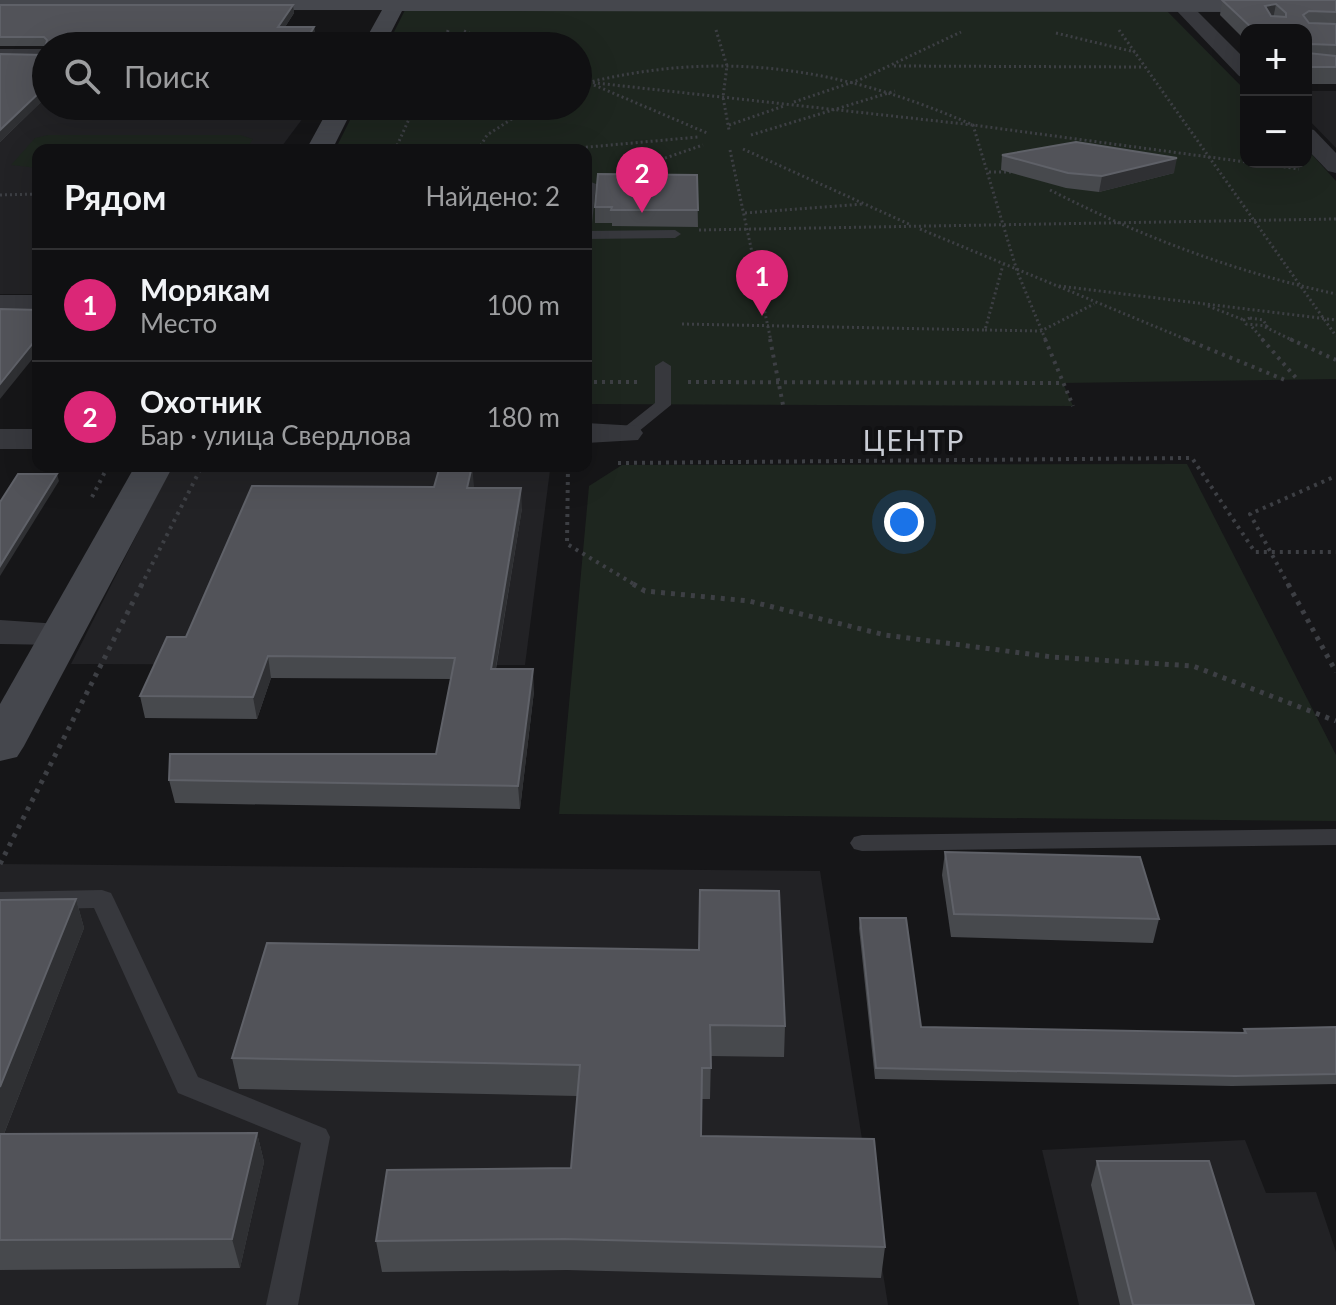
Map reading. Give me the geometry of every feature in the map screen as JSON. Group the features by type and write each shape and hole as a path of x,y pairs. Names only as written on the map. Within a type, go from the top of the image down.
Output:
{"street":[{"path":"381,32 397,2"},
{"path":"0,4 578,2 1336,6"},
{"path":"1182,6 1240,64"},
{"path":"0,55 32,55"},
{"path":"322,144 335,120"},
{"path":"1312,141 1336,166"},
{"path":"0,303 32,303"},
{"path":"592,433 627,433"},
{"path":"0,439 32,439"},
{"path":"0,746 151,472"},
{"path":"0,632 60,633"}],"lane":[{"path":"592,235 675,234"},
{"path":"627,433 663,405 663,374"},
{"path":"862,843 1336,837"},
{"path":"0,901 102,899 188,1085 316,1137 282,1305"}],"path":[{"path":"1085,4 1135,52 1336,336"},
{"path":"708,5 727,66 723,97 729,130"},
{"path":"448,32 450,26"},
{"path":"729,125 859,80 967,27"},
{"path":"1046,30 1135,52"},
{"path":"592,81 648,69 727,66 802,71 859,80 896,91 973,125 1006,225 1017,271 1073,406"},
{"path":"889,66 1146,67"},
{"path":"592,83 973,125 1240,161"},
{"path":"592,84 707,133"},
{"path":"751,135 896,91"},
{"path":"398,144 409,120"},
{"path":"482,144 487,135 510,120"},
{"path":"592,147 698,137"},
{"path":"592,182 703,145"},
{"path":"743,149 1017,271 1285,380"},
{"path":"730,150 750,230 783,405"},
{"path":"1292,168 1307,170"},
{"path":"989,172 1020,173"},
{"path":"1050,190 1119,223 1194,253 1299,287 1336,294"},
{"path":"0,195 32,194"},
{"path":"745,213 865,204"},
{"path":"690,230 1336,219"},
{"path":"985,330 1003,265"},
{"path":"1049,284 1336,320"},
{"path":"682,324 1041,331 1095,303"},
{"path":"1200,303 1244,320 1297,379"},
{"path":"1244,320 1259,319 1272,312"},
{"path":"1259,319 1266,322 1265,327"},
{"path":"1252,327 1265,327 1336,360"},
{"path":"592,381 663,374 778,383 1063,383"},
{"path":"602,463 1192,458 1255,552 1336,552"},
{"path":"0,864 199,472"},
{"path":"568,472 567,544 645,591 749,601 885,635 1052,657 1193,666 1336,721"},
{"path":"1336,476 1250,514 1336,672"}],"shaded area":[{"path":"406,8 1166,10 1240,85 1240,168 1312,168 1312,155 1336,181 1336,379 1063,383 1073,406 592,404 592,144 338,144 350,120 592,120 592,32 394,32"},
{"path":"0,54 32,54 32,120 302,120 284,144 32,144 32,294 0,294"},
{"path":"1312,91 1336,91 1336,148 1312,123"},
{"path":"48,135 240,135 253,139 250,144 32,144 32,167 11,165 35,138"},
{"path":"1187,464 1336,755 1336,821 559,814 589,486 622,465"},
{"path":"168,472 550,472 525,665 71,664"},
{"path":"0,864 820,871 888,1305 0,1305"},
{"path":"1245,1140 1266,1193 1316,1192 1336,1252 1336,1305 1079,1305 1042,1150"}],"building":[{"path":"1222,0 1336,0 1336,12 1309,11 1303,15 1309,23 1336,24 1336,45 1312,44 1312,24 1248,24","holes":["1276,4 1286,13 1286,17 1271,16 1265,6"]},
{"path":"0,5 293,5 278,27 314,27 311,32 32,32 32,37 0,37"},
{"path":"0,54 32,55 32,100 0,130"},
{"path":"1312,54 1336,56 1336,67 1312,67"},
{"path":"1076,142 1177,158 1102,176 1068,173 1002,155"},
{"path":"598,174 697,175 698,210 611,210 612,207 595,207"},
{"path":"0,309 32,310 32,344 0,384"},
{"path":"438,472 471,472 467,488 521,488 491,669 533,669 518,786 169,780 170,754 436,754 455,658 268,656 253,697 140,696 167,637 186,637 252,486 434,487"},
{"path":"18,474 57,474 0,566 0,502"},
{"path":"945,852 1140,857 1159,919 954,914"},
{"path":"700,890 779,891 785,1026 710,1025 711,1068 702,1068 701,1136 874,1139 885,1247 565,1239 376,1241 387,1170 571,1168 580,1065 232,1058 267,943 699,950"},
{"path":"76,899 0,1087 0,900"},
{"path":"860,918 906,918 921,1027 1246,1033 1244,1029 1336,1027 1336,1074 1235,1076 876,1068"},
{"path":"257,1133 232,1239 0,1240 0,1134"},
{"path":"1097,1161 1209,1161 1254,1305 1133,1305"}],"place":[{"name":"Охотник","path":"642,213"},
{"name":"Морякам","path":"762,316"}],"district":[{"name":"ЦЕНТР","path":"914,441"}]}
